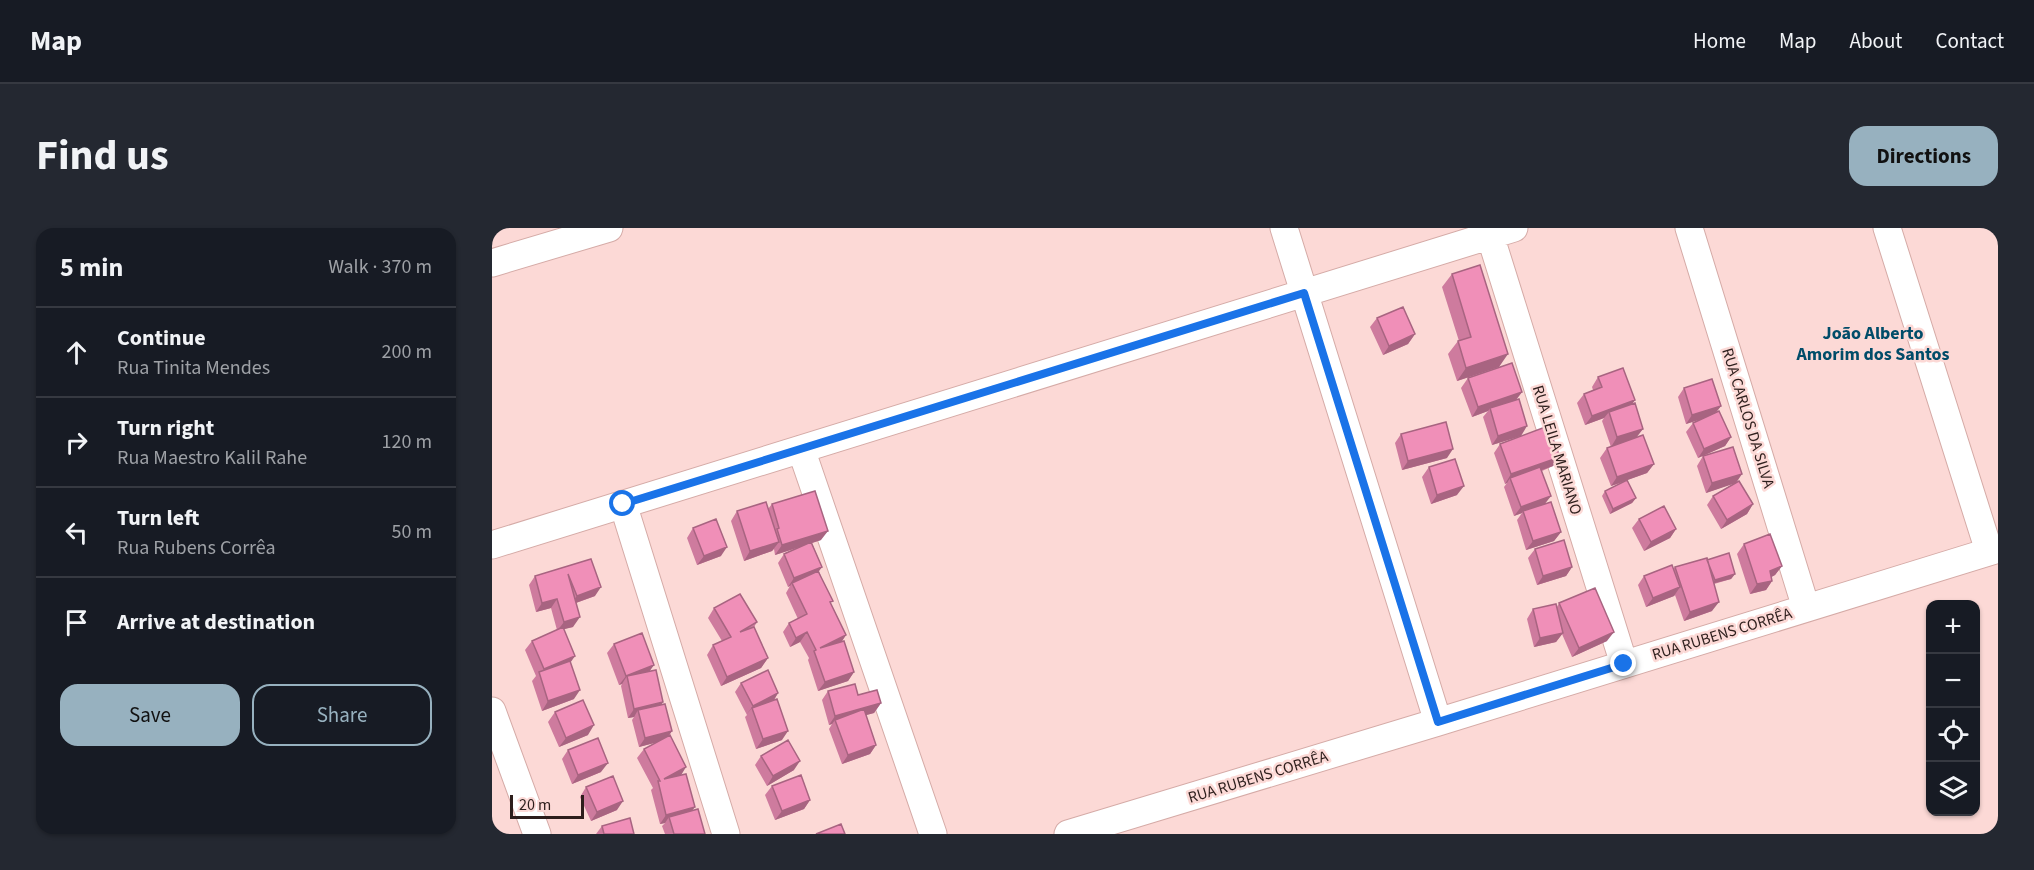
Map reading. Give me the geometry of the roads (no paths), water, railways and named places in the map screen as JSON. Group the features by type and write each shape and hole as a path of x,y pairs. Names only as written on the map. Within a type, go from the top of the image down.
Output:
{"street":[{"path":"492,263 609,228"},
{"path":"1284,228 1438,722"},
{"name":"RUA CARLOS DA SILVA","path":"1689,228 1806,608"},
{"path":"1887,228 1994,550"},
{"path":"492,545 1502,232"},
{"name":"RUA LEILA MARIANO","path":"1502,232 1624,664"},
{"path":"801,449 933,834"},
{"path":"623,504 726,834"},
{"name":"RUA RUBENS CORRÊA","path":"1068,834 1994,550"},
{"path":"492,711 537,834"}],"district":[{"name":"João Alberto Amorim dos Santos","path":"1873,343"}]}
